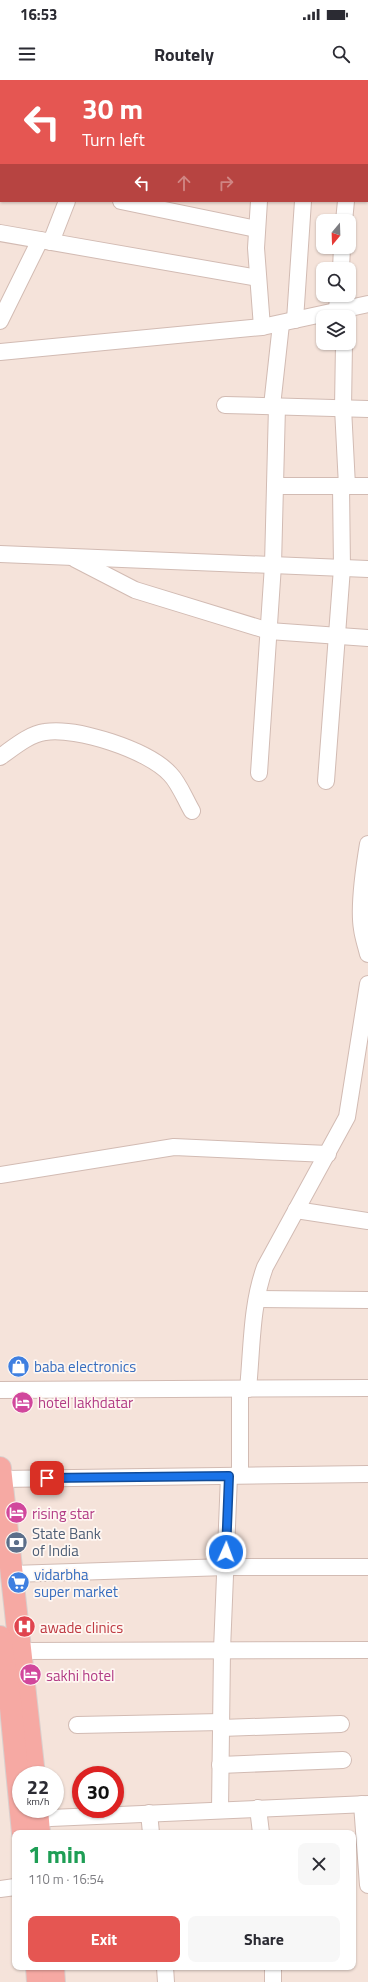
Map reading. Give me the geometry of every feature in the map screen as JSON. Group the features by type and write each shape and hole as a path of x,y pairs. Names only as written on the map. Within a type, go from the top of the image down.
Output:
{"highway":[{"path":"0,1475 12,1574 9,1645 11,1708 32,1822"},
{"path":"9,1645 32,1766"},
{"path":"37,1970 38,1982"},
{"path":"53,1970 54,1982"}],"street":[{"path":"0,321 66,202"},
{"path":"126,202 256,229"},
{"path":"258,202 256,248 262,328"},
{"path":"260,773 273,565 275,486 274,406 288,322 303,202"},
{"path":"345,214 346,202"},
{"path":"0,234 258,278"},
{"path":"0,352 262,328 341,308 368,304"},
{"path":"326,781 342,568 344,486 344,350"},
{"path":"225,405 368,409"},
{"path":"275,486 368,486"},
{"path":"0,554 368,569"},
{"path":"70,557 135,590 268,631 368,638"},
{"path":"0,757 17,745 44,732 61,731 100,738 156,763 171,774 192,811"},
{"path":"367,949 361,916 364,865 368,844"},
{"path":"220,1810 222,1650 226,1567 244,1389 257,1299 265,1267 343,1126 350,1105 368,984"},
{"path":"0,1175 174,1147 328,1154"},
{"path":"296,1210 368,1221"},
{"path":"257,1299 368,1300"},
{"path":"0,1390 368,1388"},
{"path":"0,1475 235,1476 368,1474"},
{"path":"12,1574 226,1567 368,1567"},
{"path":"9,1645 222,1650 368,1650"},
{"path":"77,1725 341,1724"},
{"path":"220,1765 343,1760"},
{"path":"32,1822 148,1813 365,1804 368,1885"},
{"path":"258,1808 260,1830"},
{"path":"148,1813 151,1830"},
{"path":"0,1889 12,1887"},
{"path":"165,1970 166,1982"},
{"path":"273,1970 273,1982"}],"shaded area":[{"path":"0,202 368,202 368,1982 0,1982"}],"place":[{"name":"baba electronics","path":"19,1366"},
{"name":"hotel lakhdatar","path":"22,1402"},
{"name":"rising star","path":"17,1513"},
{"name":"State Bank of India","path":"16,1542"},
{"name":"vidarbha super market","path":"18,1583"},
{"name":"awade clinics","path":"25,1627"},
{"name":"sakhi hotel","path":"30,1675"}],"route":[{"path":"47,1478 229,1476 226,1552"}]}
